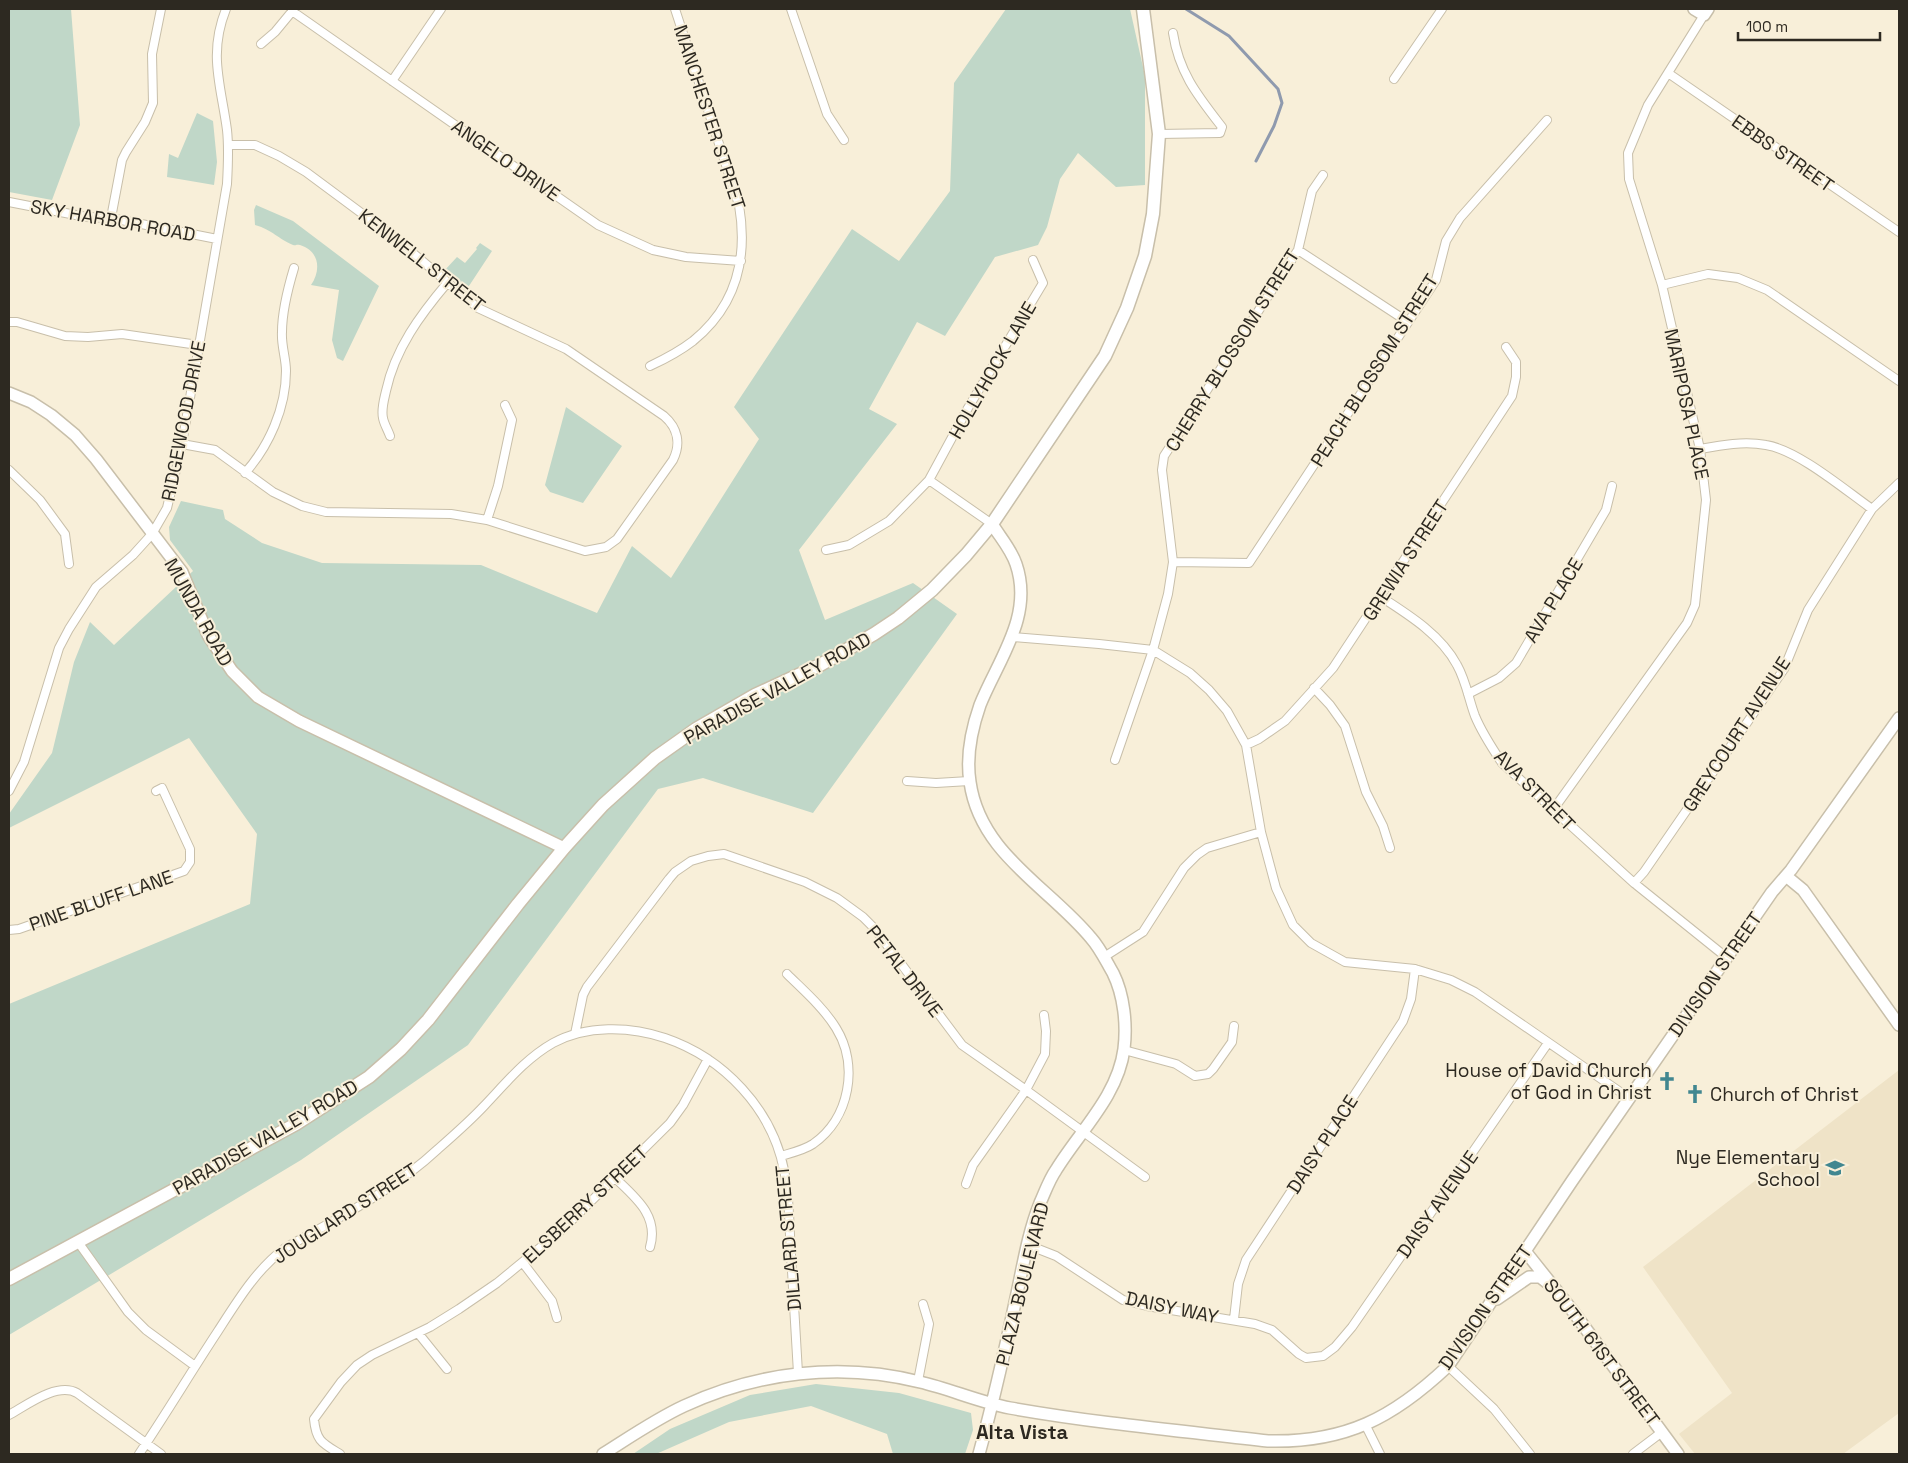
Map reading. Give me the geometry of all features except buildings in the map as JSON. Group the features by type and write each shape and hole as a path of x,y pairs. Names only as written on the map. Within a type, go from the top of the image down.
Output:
{"main road":[{"name":"PARADISE VALLEY ROAD","path":"9,1279 296,1124 369,1077 401,1049 428,1020 564,848 603,805 655,758 696,729 755,695 820,665 874,634 898,618 932,590 966,555 992,524 1105,356 1127,308 1144,256 1153,214 1159,134 1143,9"},
{"name":"MUNDA ROAD","path":"9,392 31,402 44,411 75,435 96,459 182,572 208,635 232,672 258,697 307,725 564,848"},
{"name":"PLAZA BOULEVARD","path":"979,1454 993,1405 1028,1245 1040,1204 1054,1171 1109,1091 1124,1050 1124,1024 1121,999 1114,976 1104,957 1093,939 1075,920 1017,868 1001,850 986,828 975,803 969,781 970,752 974,724 981,704 1013,637 1021,602 1021,588 1012,553 992,524"},
{"name":"DIVISION STREET","path":"603,1454 662,1417 700,1399 729,1388 798,1373 853,1371 918,1381 993,1405 1049,1415 1268,1441 1294,1442 1338,1434 1387,1414 1426,1386 1448,1366 1726,957 1899,718"},
{"path":"1786,876 1803,890 1899,1025"},
{"name":"SOUTH 61ST STREET","path":"1525,1251 1678,1454"},
{"path":"1488,1307 1529,1277 1540,1277 1553,1286"}],"street":[{"path":"111,218 122,160 145,122 153,103 152,54 160,9"},
{"name":"RIDGEWOOD DRIVE","path":"9,791 24,762 59,648 69,629 96,587 133,555 152,534 167,508 182,444 226,184 228,144 216,61 218,36 226,9"},
{"path":"392,81 441,9"},
{"name":"MANCHESTER STREET","path":"650,366 682,349 710,324 730,294 741,261 743,226 740,205 675,9"},
{"path":"791,9 827,114 844,140"},
{"path":"1394,79 1442,9"},
{"path":"261,44 275,32 293,10"},
{"name":"ANGELO DRIVE","path":"293,10 598,225 653,250 686,257 741,261"},
{"name":"MARIPOSA PLACE","path":"1553,810 1683,629 1695,605 1706,500 1700,448 1662,286 1629,179 1628,153 1648,105 1702,11"},
{"path":"1159,134 1220,133 1222,130 1222,127 1194,91 1181,65 1173,34"},
{"name":"EBBS STREET","path":"1668,73 1899,232"},
{"name":"PEACH BLOSSOM STREET","path":"1172,562 1249,564 1436,280 1446,241 1460,218 1546,120"},
{"name":"KENWELL STREET","path":"182,444 216,450 245,473 280,496 302,506 326,512 451,514 487,520 585,551 594,550 616,539 673,460 678,447 677,434 668,420 566,349 478,308 395,238 306,172 279,156 255,146 228,144"},
{"name":"CHERRY BLOSSOM STREET","path":"1115,760 1153,650 1168,594 1172,562 1162,470 1164,456 1298,250 1312,191 1323,175"},
{"name":"SKY HARBOR ROAD","path":"9,202 86,217 111,218 217,239"},
{"path":"1298,250 1408,322"},
{"name":"HOLLYHOCK LANE","path":"826,550 849,545 888,521 929,480 968,408 1043,283 1033,260"},
{"path":"245,473 260,456 281,406 286,372 282,332 289,285 294,268"},
{"path":"1662,286 1708,274 1738,278 1767,290 1899,381"},
{"path":"390,436 382,417 382,405 392,368 403,344 422,314 448,282"},
{"path":"9,322 17,322 65,336 88,337 122,334 198,345"},
{"name":"GREWIA STREET","path":"1246,745 1275,730 1285,722 1333,668 1381,597 1512,396 1516,377 1516,362 1506,347"},
{"path":"487,520 498,486 512,420 505,405"},
{"path":"1700,448 1741,443 1767,445 1793,454 1872,509"},
{"path":"9,470 40,500 65,534 69,564"},
{"path":"929,480 992,524"},
{"name":"GREYCOURT AVENUE","path":"1634,883 1653,859 1784,668 1808,610 1872,509 1899,483"},
{"name":"AVA PLACE","path":"1468,694 1499,678 1516,663 1606,510 1612,486"},
{"name":"AVA STREET","path":"1381,597 1414,619 1440,641 1457,666 1486,740 1502,763 1634,883 1726,957"},
{"path":"1013,637 1153,650 1190,673 1209,690 1227,711 1246,745 1261,832 1276,888 1293,925 1311,943 1345,962 1415,969 1451,980 1474,992 1629,1098"},
{"path":"1314,688 1330,704 1345,726 1366,792 1383,826 1390,848"},
{"path":"907,781 936,783 969,781"},
{"name":"PINE BLUFF LANE","path":"9,930 184,871 190,862 190,849 162,788 156,792"},
{"path":"1104,957 1143,932 1184,868 1196,855 1207,848 1261,832"},
{"name":"PETAL DRIVE","path":"575,1034 583,995 587,987 669,878 691,861 724,854 814,886 851,907 875,929 962,1046 1145,1177"},
{"name":"DAISY PLACE","path":"1234,1320 1238,1284 1246,1260 1403,1022 1411,999 1415,969"},
{"path":"781,1156 811,1145 828,1130 844,1102 849,1079 847,1057 842,1040 834,1025 787,974"},
{"path":"966,1184 973,1165 1026,1090 1045,1054 1046,1030 1044,1015"},
{"path":"1124,1050 1176,1064 1195,1076 1208,1074 1232,1042 1234,1026"},
{"name":"DILLARD STREET","path":"575,1034 618,1029 646,1032 684,1045 732,1078 753,1101 770,1128 781,1156 786,1182 798,1373"},
{"name":"JOUGLARD STREET","path":"139,1454 194,1366 250,1282 273,1257 285,1248 376,1196 407,1175 437,1151 529,1060 554,1042 575,1034"},
{"name":"DAISY AVENUE","path":"1318,1357 1323,1356 1335,1347 1352,1327 1548,1043"},
{"name":"ELSBERRY STREET","path":"340,1454 319,1440 315,1434 314,1419 350,1371 372,1355 418,1333 491,1287 563,1230 670,1123 683,1105 708,1060"},
{"path":"615,1178 648,1212 653,1233 650,1247"},
{"path":"78,1242 128,1312 146,1330 194,1366"},
{"name":"DAISY WAY","path":"1028,1245 1056,1256 1123,1300 1147,1306 1255,1324 1272,1330 1306,1358 1318,1357"},
{"path":"523,1263 552,1301 557,1318"},
{"path":"918,1381 929,1324 923,1304"},
{"path":"418,1333 446,1369"},
{"path":"1448,1366 1494,1409 1530,1454"},
{"path":"9,1415 57,1390 66,1389 78,1393 161,1454"},
{"path":"1365,1424 1380,1454"},
{"path":"1633,1454 1662,1432"}],"shaded area":[{"name":"Nye Elementary School","path":"1899,1070 1899,1413 1843,1454 1695,1454 1679,1434 1732,1393 1643,1267"}],"green space":[{"path":"9,9 71,9 80,125 52,200 9,192"},
{"path":"1006,9 1130,9 1145,76 1145,185 1116,187 1078,153 1060,179 1047,227 1038,245 995,257 945,336 917,322 869,409 897,424 799,550 825,620 913,583 957,614 813,813 703,778 658,789 468,1045 301,1160 9,1335 9,1004 250,904 257,834 189,738 9,828 9,814 52,753 74,662 90,622 114,645 193,571 170,540 169,527 181,501 223,510 225,519 262,543 322,563 481,565 597,613 632,546 671,578 759,439 734,407 852,229 899,261 950,191 954,83"},
{"path":"197,113 213,121 217,162 214,185 167,177 169,154 178,158"},
{"path":"256,205 293,221 379,286 343,361 337,358 332,340 339,290 311,285 317,268 317,262 312,252 300,245 293,245 266,229 255,225 254,210"},
{"path":"480,243 492,251 467,289 444,271 457,257 465,263"},
{"path":"566,407 622,446 583,503 550,492 545,485"},
{"path":"816,1384 899,1393 971,1413 973,1430 965,1454 893,1454 887,1434 811,1406 729,1422 656,1454 633,1454 670,1429 750,1395"}],"waterway":[{"path":"1186,9 1229,36 1278,89 1282,103 1274,126 1256,161"}],"place":[{"name":"House of David Church of God in Christ","path":"1667,1081"},
{"name":"Church of Christ","path":"1695,1094"},
{"name":"Nye Elementary School","path":"1835,1168"}],"district":[{"name":"Alta Vista","path":"1022,1432"}]}
